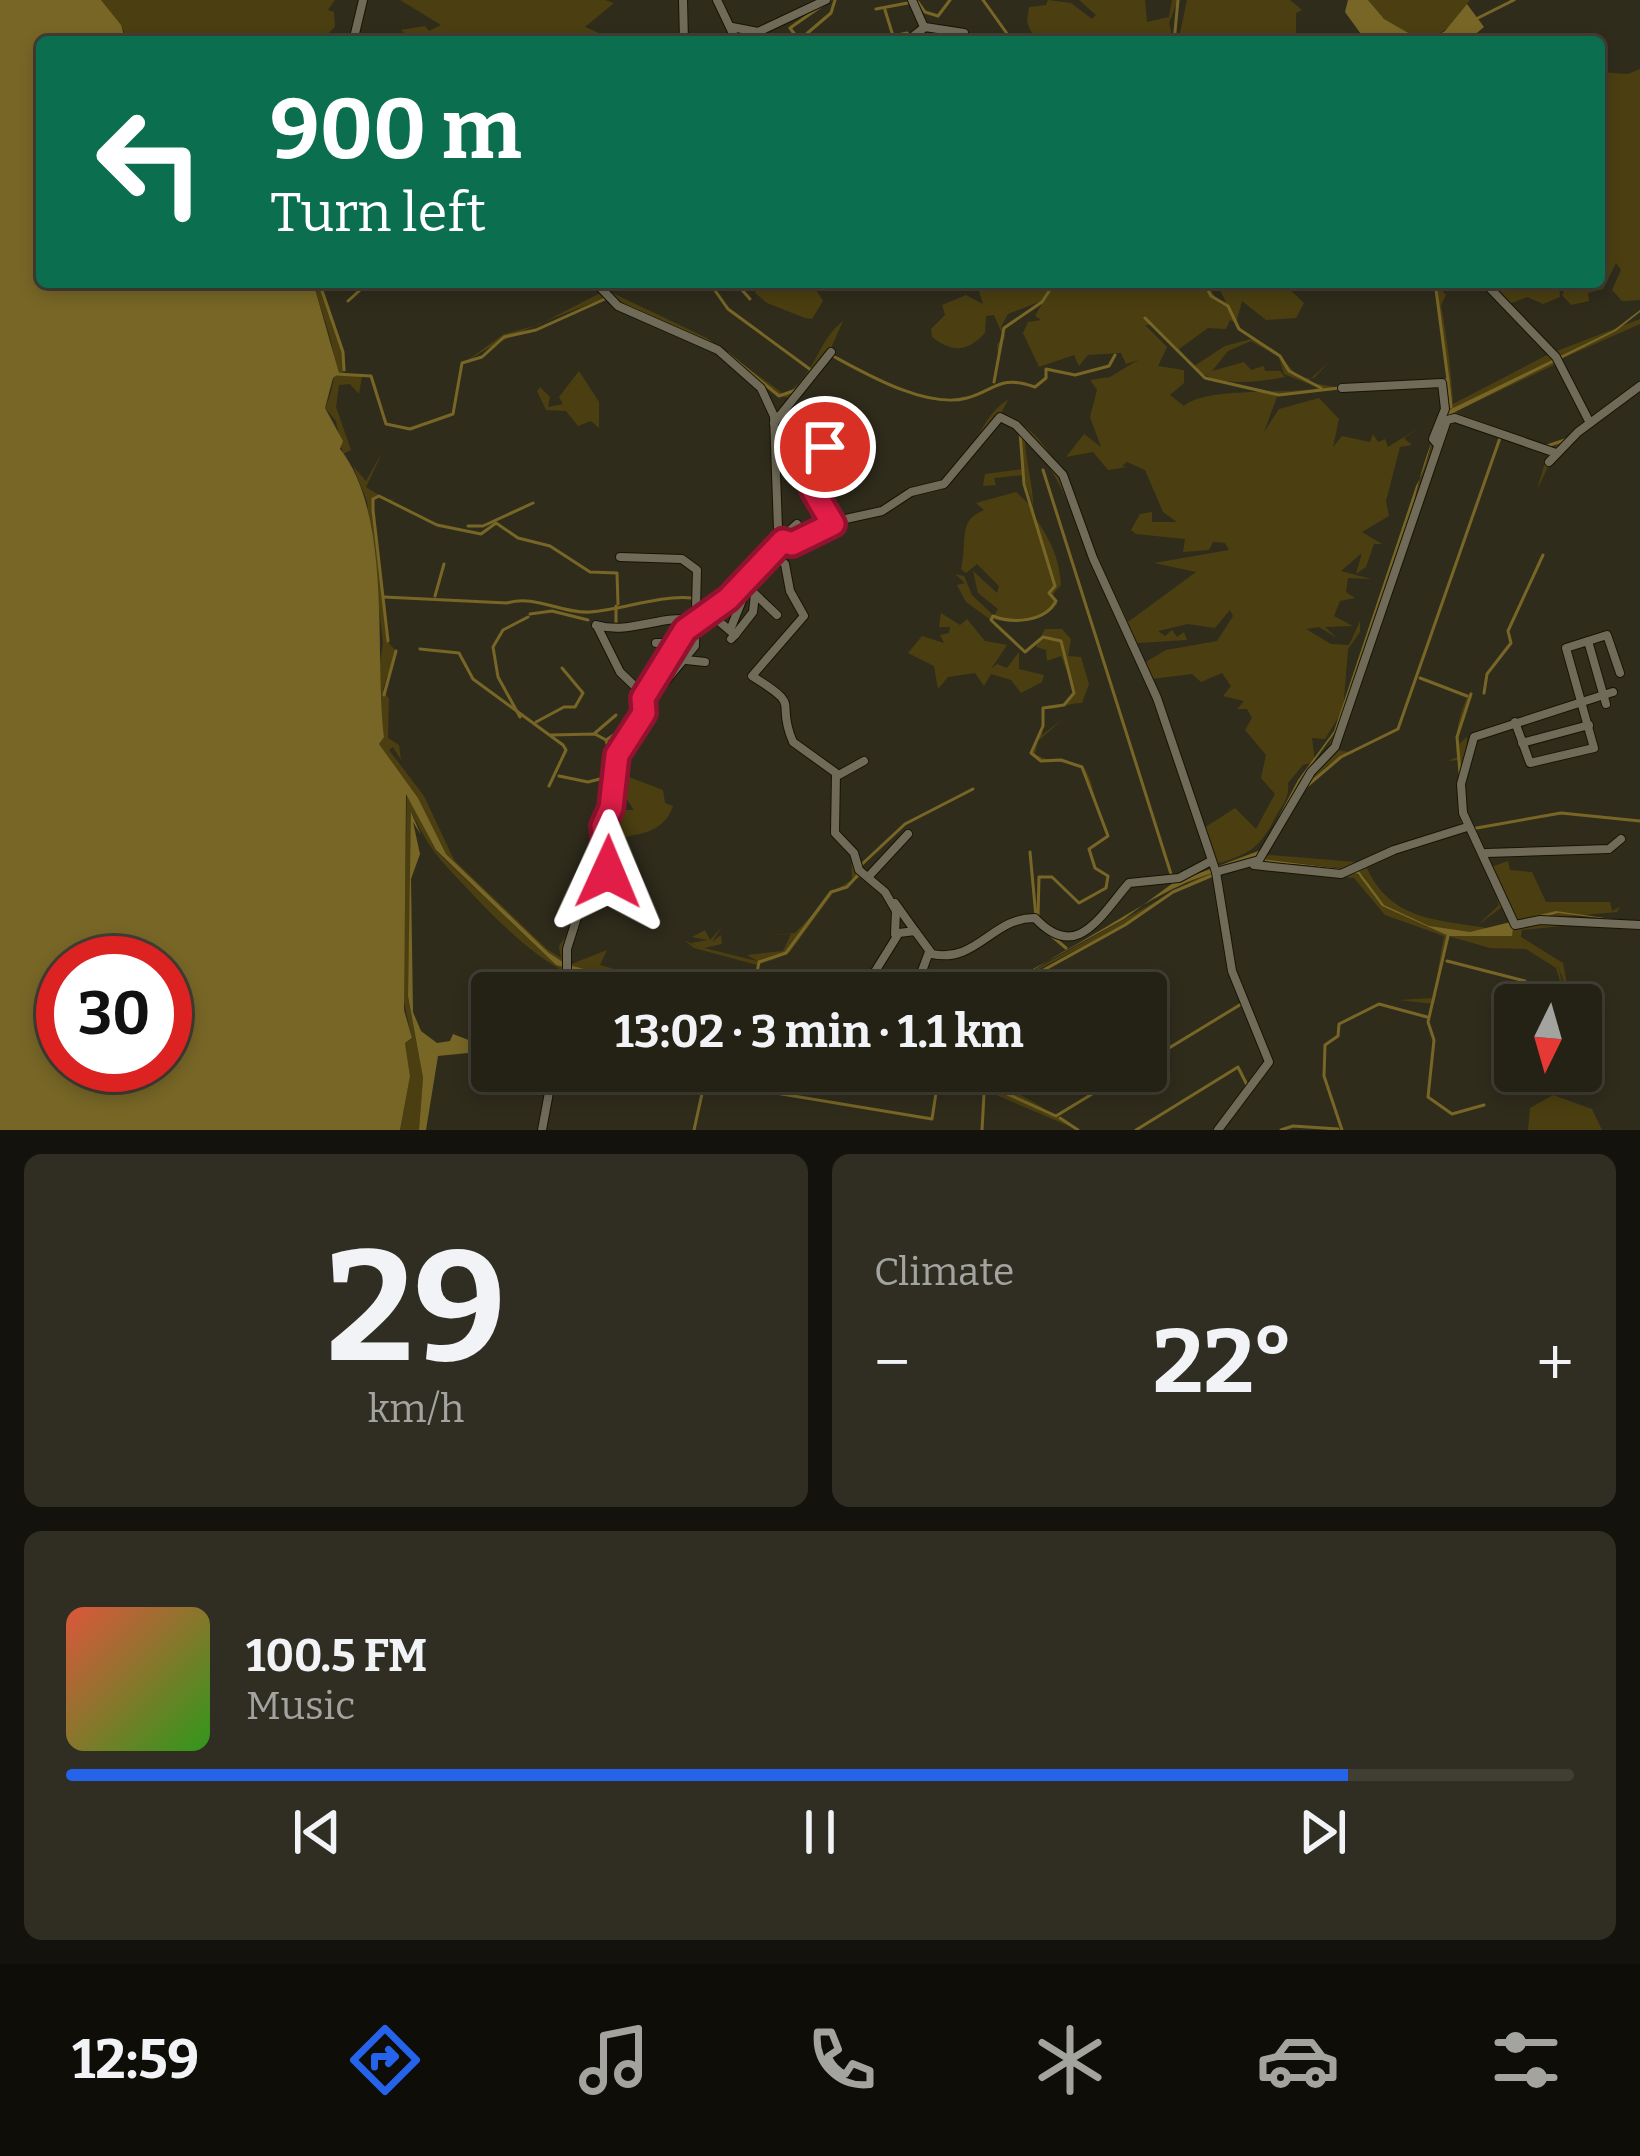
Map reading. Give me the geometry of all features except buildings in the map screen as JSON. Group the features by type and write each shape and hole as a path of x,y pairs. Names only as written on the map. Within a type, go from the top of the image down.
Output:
{"street":[{"path":"354,36 363,0"},
{"path":"683,0 684,36"},
{"path":"718,0 735,36"},
{"path":"732,27 758,32 826,0"},
{"path":"912,0 924,27"},
{"path":"913,36 924,27 964,33"},
{"path":"601,288 619,306 697,338 743,368 765,394 773,424 782,540"},
{"path":"1490,288 1556,358 1590,423"},
{"path":"773,424 831,352"},
{"path":"1342,388 1442,383 1445,409 1433,440 1438,445"},
{"path":"1254,865 1311,772 1335,747 1447,420 1455,418 1552,458 1640,386"},
{"path":"782,540 792,544 833,524 882,511 910,492 944,484 958,475 996,419 1004,416 1067,485 1093,558 1157,698 1214,867 1232,970 1269,1062 1218,1130"},
{"path":"826,444 813,486 833,524"},
{"path":"567,972 567,949 579,910 608,872 603,826 611,808 617,755 644,713 645,696 675,643 696,619 742,585 797,524"},
{"path":"770,552 787,568 790,591 804,616 752,676 779,690 790,712 790,739 836,776"},
{"path":"620,557 682,559 692,564 695,646 659,689"},
{"path":"732,635 745,593 742,585"},
{"path":"732,635 753,612 755,594 777,616"},
{"path":"708,612 732,635"},
{"path":"645,696 620,672 596,625 623,630 677,618 696,619"},
{"path":"1515,722 1530,763 1594,748 1566,648 1609,636 1620,673"},
{"path":"1588,641 1608,697 1515,722 1471,740 1460,790 1467,827 1486,853 1489,878 1515,925 1545,920 1640,925"},
{"path":"656,643 675,643"},
{"path":"686,660 705,662"},
{"path":"1522,743 1589,725"},
{"path":"836,776 864,761"},
{"path":"836,776 835,833 854,853 859,871 885,892 929,952"},
{"path":"929,952 959,955 981,945 1006,922 1028,918 1038,919 1054,937 1076,936 1129,883 1179,878 1214,867 1254,865 1341,874 1394,850 1467,827"},
{"path":"869,876 908,834"},
{"path":"1486,853 1609,849 1621,839"},
{"path":"874,972 896,934 896,910 885,892"},
{"path":"896,934 915,931"},
{"path":"921,972 929,952"},
{"path":"542,1130 549,1092"}],"shaded area":[{"path":"0,0 101,0 124,36 36,36 36,288 315,288 339,373 333,378 325,408 343,441 340,449 357,477 375,548 384,737 379,744 418,798 446,854 549,953 594,972 556,965 436,850 406,794 404,1010 412,1038 405,1043 410,1076 400,1130 0,1130"},
{"path":"101,0 335,0 328,10 334,12 335,27 325,36 125,36"},
{"path":"400,0 614,3 585,27 606,36 407,36 401,30 425,26 429,31 441,25"},
{"path":"1048,0 1071,3 1092,19 1096,15 1079,0 1145,0 1147,22 1169,17 1172,0 1178,0 1169,23 1172,36 1033,36 1027,22 1029,7 1046,5"},
{"path":"1187,0 1290,0 1302,10 1296,13 1293,36 1180,33"},
{"path":"1348,0 1368,0 1384,19 1414,36 1362,36 1345,12"},
{"path":"1368,0 1470,0 1436,36 1408,36"},
{"path":"1467,4 1484,27 1473,36 1437,36"},
{"path":"1640,69 1640,300 1622,301 1612,290 1621,270 1616,263 1605,285 1605,72 1628,74"},
{"path":"315,288 320,288 343,351 343,375 362,376 359,394 350,384 339,385 336,407 351,450 343,454 336,421 325,408 334,375 328,331"},
{"path":"757,288 815,288 823,301 812,319 767,303 755,293"},
{"path":"978,288 1209,288 1222,305 1226,302 1219,288 1288,288 1304,303 1296,318 1266,320 1242,301 1236,323 1230,320 1226,329 1208,328 1179,349 1187,358 1154,325 1145,325 1167,347 1158,366 1184,370 1184,383 1170,395 1184,406 1228,393 1319,388 1284,374 1279,357 1251,341 1228,351 1212,371 1244,362 1251,370 1264,366 1265,371 1280,371 1285,377 1224,381 1194,366 1225,346 1251,339 1280,356 1300,379 1340,388 1278,394 1264,432 1279,409 1319,398 1339,419 1333,447 1342,436 1370,442 1373,434 1378,442 1385,439 1388,447 1420,427 1404,438 1412,445 1400,447 1386,501 1389,516 1362,532 1382,544 1374,544 1366,567 1356,574 1362,553 1341,571 1371,579 1348,578 1346,592 1355,598 1340,601 1334,616 1353,626 1325,627 1337,638 1319,627 1306,629 1331,644 1349,645 1360,621 1360,632 1348,649 1343,709 1327,756 1343,727 1338,750 1354,753 1336,760 1310,783 1264,849 1299,782 1328,748 1341,713 1325,739 1312,738 1315,762 1303,765 1288,783 1285,801 1264,837 1245,853 1216,864 1196,821 1183,775 1201,830 1235,808 1256,829 1275,794 1261,778 1266,755 1245,730 1252,718 1247,709 1237,709 1244,701 1223,696 1231,686 1222,673 1201,682 1192,674 1151,679 1158,700 1148,682 1170,746 1120,615 1092,565 1048,465 1025,437 1033,508 1024,475 994,478 996,485 983,486 985,474 1024,469 1020,430 1059,470 1128,622 1196,572 1154,563 1229,550 1225,543 1213,542 1209,550 1183,552 1185,539 1136,534 1131,530 1140,514 1152,512 1152,522 1177,522 1163,512 1145,470 1127,462 1122,466 1127,467 1108,470 1093,452 1066,457 1084,434 1101,447 1090,417 1097,390 1090,380 1110,377 1138,360 1126,364 1121,353 1088,355 1079,366 1074,355 1039,367 1023,333 1028,322 1041,320 1035,316 1044,300 1008,314 1001,327 1005,336 998,355 1003,336 994,315 986,316 985,333 966,347 953,348 932,337 931,329 945,315 942,305 966,295 983,304","holes":["1230,610 1233,616 1217,641 1166,650 1144,663 1137,643 1187,640 1184,632 1177,637 1172,630 1165,636 1158,631 1188,624 1215,628"]},
{"path":"1436,288 1446,295 1441,305 1453,404 1549,354 1640,319 1640,324 1559,360 1556,357 1558,363 1455,412 1553,448 1588,421 1557,451 1550,450 1554,454 1537,490 1548,452 1501,436 1481,493 1500,435 1447,419 1356,671 1446,402 1439,381 1342,387 1448,379"},
{"path":"1496,288 1559,288 1560,297 1543,304 1527,297 1509,304"},
{"path":"1566,288 1604,288 1588,293 1589,301 1571,305 1562,295"},
{"path":"606,290 707,338 785,395 804,377 843,321 828,355 791,398 779,396 756,376 778,412 775,415 738,363 606,298 543,322"},
{"path":"1640,310 1616,331 1443,418 1434,436 1441,421 1447,411 1614,330"},
{"path":"535,326 492,346 458,367 504,334"},
{"path":"579,371 599,402 599,428 591,421 578,426 566,411 546,410 537,391 540,387 550,397 548,407 563,404 559,397"},
{"path":"1008,400 1000,415 1020,424 1037,438 1059,470 1015,423 999,415 953,474 987,421"},
{"path":"383,451 366,487 387,500 399,498 387,501 379,496 372,501 387,641 396,651 383,689 389,699 388,738 399,745 401,760 393,747 389,750 424,796 454,860 547,949 561,958 559,946 574,925 566,964 549,953 446,854 418,798 379,744 384,736 377,685 383,643 367,501 353,466 366,481"},
{"path":"1420,478 1336,731 1299,782 1261,859 1359,871 1384,905 1429,926 1470,932 1556,911 1640,923 1558,913 1513,928 1512,936 1449,936 1382,906 1358,874 1308,865 1229,869 1141,906 1173,883 1261,850 1298,780 1334,731"},
{"path":"1016,492 1033,508 1060,574 1061,585 1053,594 1057,604 1044,615 1011,622 993,619 997,628 966,602 957,585 965,583 955,574 964,576 972,595 994,616 998,609 978,593 973,571 997,593 999,586 977,564 966,573 961,569 965,532 970,520 984,510 976,503"},
{"path":"941,613 960,625 967,619 985,641 1007,645 991,669 997,664 1007,668 1019,652 1019,669 1044,675 1042,682 1021,693 1011,680 991,674 984,686 975,673 948,677 938,689 934,666 908,653 922,636 944,643 940,635 949,633 950,627 939,627"},
{"path":"1045,629 1062,629 1071,639 1068,656 1081,657 1089,684 1082,703 1065,706 1075,691 1061,656 1047,661 1046,650 1036,647"},
{"path":"1063,719 1038,741 1035,754 1050,760 1032,754 1042,729 1042,735"},
{"path":"1457,733 1460,752 1459,744 1467,737 1465,825 1366,866 1389,899 1404,909 1438,920 1497,930 1451,934 1510,936 1513,928 1560,913 1514,923 1503,906 1477,926 1499,905 1488,868 1508,861 1510,870 1532,872 1546,902 1610,902 1612,911 1620,907 1617,912 1549,918 1640,923 1640,930 1573,925 1522,930 1521,937 1563,963 1567,984 1558,965 1562,984 1556,968 1526,949 1490,948 1448,936 1434,1004 1399,1000 1433,998 1444,936 1385,915 1354,878 1326,875 1352,872 1367,880 1358,870 1260,859 1269,855 1356,862 1461,824 1458,760 1448,761 1457,757"},
{"path":"629,777 663,790 665,803 673,806 657,827 614,839 613,810 634,810 621,791"},
{"path":"407,794 436,851 556,965 580,972 555,966 497,919 449,869 427,840 412,813 408,996 423,1079 419,1130 400,1130 410,1076 405,1043 412,1039 403,997"},
{"path":"411,812 421,835 413,822 420,854 411,879 413,1012 421,1031 437,1043 450,1041 453,1034 471,1041 471,1054 438,1056 426,1130 419,1130 423,1078 408,996"},
{"path":"851,851 859,872 888,901 860,877 833,893 852,880"},
{"path":"1212,870 1216,874 1173,892 1124,925 1030,972"},
{"path":"833,893 790,952 757,965 694,948 684,940 700,948 691,943 708,940 692,937 705,930 710,940 721,928 712,942 721,935 722,944 704,948 757,961 747,955 783,951 791,934 770,935 795,933"},
{"path":"1141,906 1124,919 1047,961 1095,933"},
{"path":"607,950 600,965 624,972 594,972 569,965"},
{"path":"989,1092 1013,1092 1078,1130"},
{"path":"1553,1095 1592,1109 1602,1130 1528,1130 1530,1108"}],"waterway":[{"path":"796,36 790,28 830,0"},
{"path":"804,36 831,13 835,0"},
{"path":"918,2 925,12 938,16 950,0"},
{"path":"983,0 1009,36"},
{"path":"1175,36 1178,0"},
{"path":"1478,18 1514,0"},
{"path":"876,9 913,2"},
{"path":"885,10 893,36"},
{"path":"893,36 910,36"},
{"path":"321,288 343,352 344,370"},
{"path":"348,301 362,288"},
{"path":"713,288 728,309 811,370"},
{"path":"740,288 750,299"},
{"path":"994,382 1004,328 1042,302 1051,288"},
{"path":"1207,288 1228,306 1239,329 1280,356 1289,371 1321,388"},
{"path":"1436,288 1448,380"},
{"path":"336,374 371,376 386,424 410,429 453,414 462,363 482,357 504,337 536,330 605,299"},
{"path":"625,305 709,342"},
{"path":"1145,318 1205,378 1279,395 1339,388"},
{"path":"728,354 779,396 796,390"},
{"path":"833,356 916,395 951,400 1005,383 1035,387 1046,378 1046,369 1075,375 1109,366 1115,355"},
{"path":"1384,383 1448,380 1451,407"},
{"path":"1020,432 1024,484 1055,586 1049,593 1056,601 1037,617 1010,620 993,616 991,620 1025,652 1043,637 1061,641 1074,693 1064,705 1043,708 1043,726 1031,753 1041,761 1061,760 1082,767 1108,836 1089,849 1095,868 1108,876 1106,888 1079,903 1052,877 1039,877 1038,916"},
{"path":"1308,785 1341,757 1398,729 1500,438"},
{"path":"1547,446 1565,440"},
{"path":"1043,470 1171,874"},
{"path":"388,641 373,510 373,499 379,496 437,525 481,534 496,523 518,538 550,546 590,572 617,573 618,604"},
{"path":"468,526 483,526 533,503"},
{"path":"1484,693 1487,674 1511,643 1508,631 1543,555"},
{"path":"435,596 444,564"},
{"path":"384,597 528,601 590,612 692,598"},
{"path":"616,606 616,627"},
{"path":"530,614 552,611 588,620"},
{"path":"520,717 498,677 493,647 503,630 528,617"},
{"path":"420,649 459,653 473,679 563,745 566,750 549,786"},
{"path":"384,695 396,651"},
{"path":"536,722 564,707 575,707 583,693 562,668"},
{"path":"1420,678 1467,696"},
{"path":"1460,773 1457,737 1471,694"},
{"path":"595,733 616,715"},
{"path":"606,740 632,723"},
{"path":"551,735 595,734 606,740 612,761"},
{"path":"559,776 588,782 608,777"},
{"path":"860,866 905,824 973,789"},
{"path":"1471,829 1561,813 1640,821"},
{"path":"1030,852 1036,917"},
{"path":"757,972 759,962 786,953 831,892 847,887 858,875"},
{"path":"1040,972 1173,892 1213,875"},
{"path":"1041,927 1066,948"},
{"path":"1448,936 1428,1022 1434,1040 1428,1097 1452,1114 1484,1105"},
{"path":"1447,961 1525,981"},
{"path":"1167,1049 1243,1003"},
{"path":"1342,1130 1324,1076 1325,1045 1338,1036 1339,1024 1379,1004 1427,1017"},
{"path":"1136,1130 1238,1067 1248,1087"},
{"path":"694,1130 702,1092"},
{"path":"770,1092 932,1119 936,1092"},
{"path":"1003,1092 1056,1116 1095,1092"},
{"path":"982,1130 984,1094"},
{"path":"1060,1118 1078,1130"},
{"path":"1281,1130 1293,1126 1338,1129"}],"route":[{"path":"608,872 610,851 603,826 611,808 617,755 644,713 643,698 694,620 728,599 783,541 792,544 833,524 813,490 825,447"}]}
